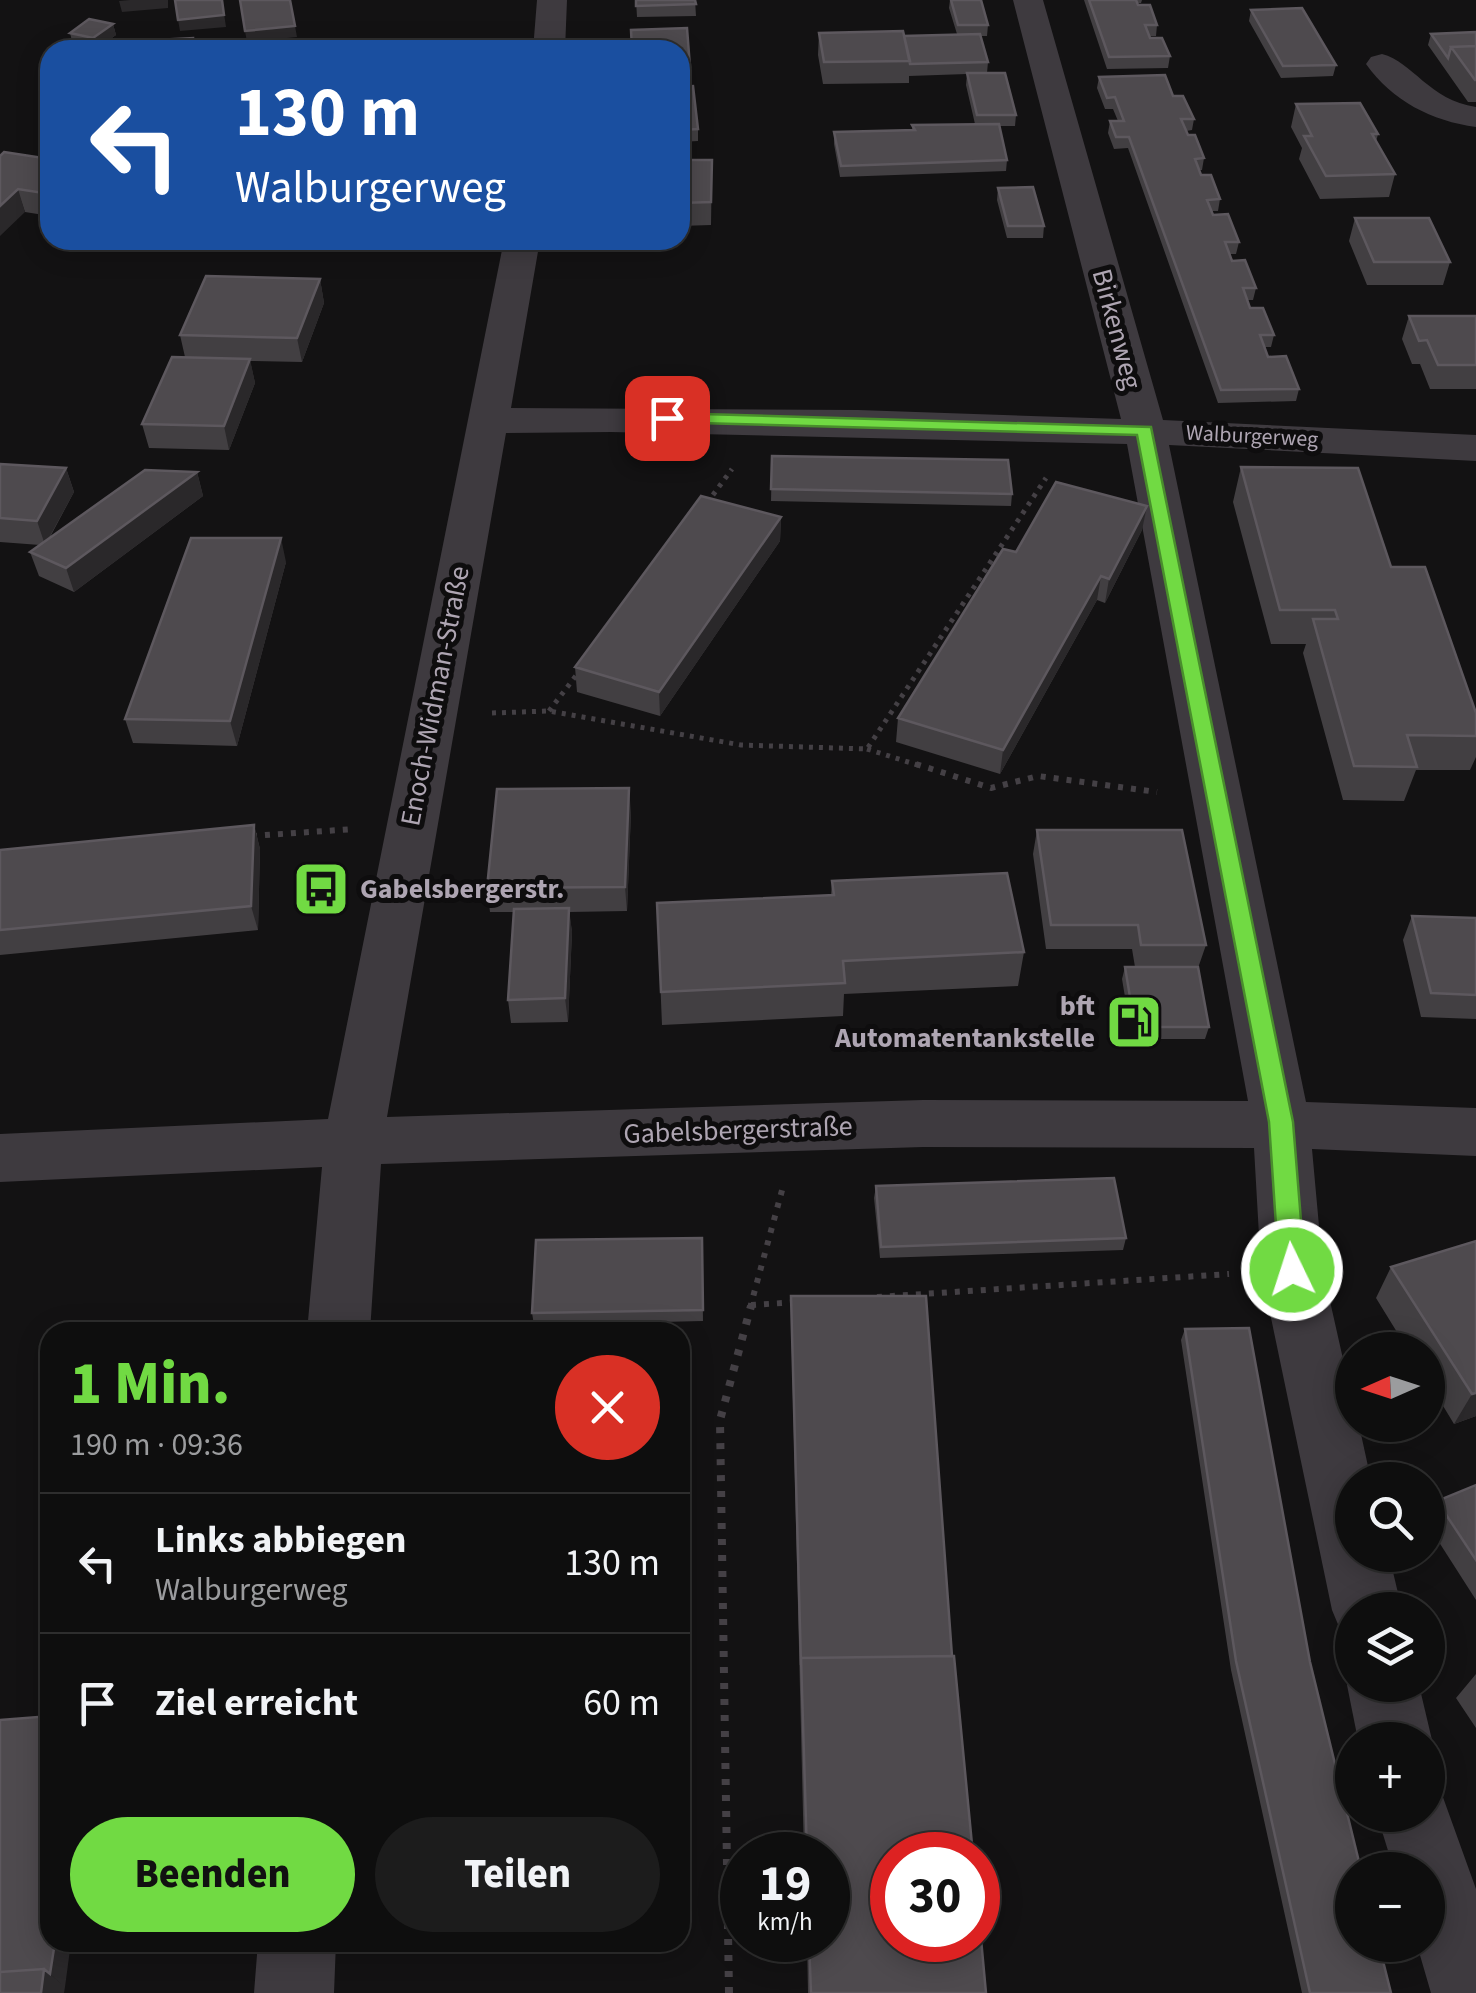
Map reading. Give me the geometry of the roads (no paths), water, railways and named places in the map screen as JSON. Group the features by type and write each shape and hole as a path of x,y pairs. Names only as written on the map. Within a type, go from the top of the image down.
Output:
{"street":[{"path":"550,40 552,0"},
{"name":"Birkenweg","path":"1028,0 1145,430 1281,1122 1292,1270 1335,1467"},
{"path":"1382,64 1404,88 1426,102 1476,117"},
{"name":"Enoch-Widman-Straße","path":"341,1322 353,1142 520,250"},
{"name":"Walburgerweg","path":"487,421 770,420 1078,428 1476,448"},
{"name":"Gabelsbergerstraße","path":"0,1158 798,1127 1281,1122 1476,1132"},
{"path":"1419,1832 1471,1993"},
{"path":"294,1993 296,1952"}],"place":[{"name":"Gabelsbergerstr.","path":"321,889"},
{"name":"bft Automatentankstelle","path":"1134,1022"}]}
